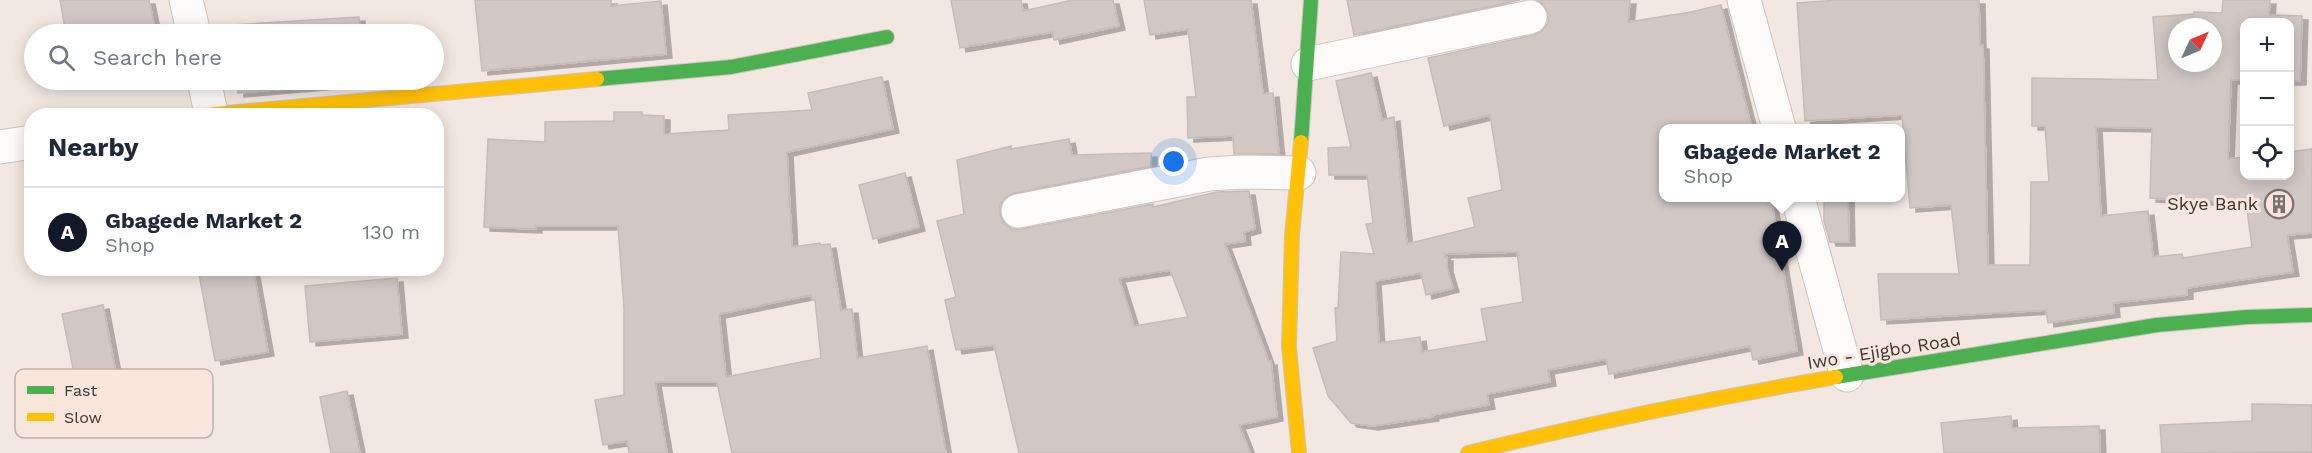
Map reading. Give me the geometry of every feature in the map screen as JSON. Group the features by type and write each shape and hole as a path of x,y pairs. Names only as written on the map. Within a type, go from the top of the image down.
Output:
{"street":[{"path":"186,0 192,24"},
{"path":"1299,453 1289,347 1292,235 1308,64 1311,0"},
{"path":"1744,0 1778,124"},
{"path":"1308,64 1530,17"},
{"path":"270,108 731,67 887,37"},
{"path":"203,108 204,90"},
{"path":"0,147 24,143"},
{"path":"1018,211 1209,174 1242,171 1299,173"},
{"path":"1799,202 1846,375"},
{"name":"Iwo - Ejigbo Road","path":"1468,453 1585,424 1846,375 2157,325 2247,317 2312,315"}],"building":[{"path":"60,0 149,0 154,24 64,24"},
{"path":"475,0 611,0 611,6 661,1 666,54 482,71"},
{"path":"951,0 1021,0 1023,11 1073,0 1113,0 1119,26 1054,40 1052,32 960,48"},
{"path":"1144,0 1251,0 1263,94 1273,93 1279,154 1234,154 1233,136 1188,138 1187,97 1196,97 1188,29 1150,35"},
{"path":"1347,0 1520,0 1354,35"},
{"path":"1537,0 1630,0 1628,22 1721,5 1751,124 1659,124 1659,202 1772,202 1797,351 1753,360 1750,346 1609,374 1606,359 1548,370 1550,382 1487,394 1489,405 1432,415 1433,417 1372,426 1351,423 1328,396 1313,348 1337,341 1335,308 1338,308 1341,252 1374,254 1366,224 1373,223 1367,175 1329,175 1328,148 1351,147 1336,81 1371,73 1382,120 1394,117 1407,244 1475,227 1468,198 1502,190 1490,115 1444,126 1428,58 1534,35 1542,31 1548,23 1548,14 1544,5","holes":["1517,252 1523,302 1481,309 1487,341 1422,352 1420,337 1379,343 1375,281 1421,273 1426,295 1453,288 1447,268 1447,257 1444,254"]},
{"path":"1839,0 1979,0 1980,45 1983,45 1988,265 2030,265 2031,182 2049,182 2045,126 2032,126 2032,78 2158,80 2153,17 2194,14 2194,12 2222,13 2223,0 2270,0 2269,15 2302,16 2300,81 2294,81 2294,18 2240,18 2240,80 2231,80 2228,159 2240,158 2240,180 2294,180 2294,151 2312,149 2312,233 2287,235 2293,272 2187,288 2187,295 2113,303 2114,313 2048,323 2046,310 1881,320 1878,274 1959,274 1951,205 1910,208 1905,124 1903,124 1902,115 1805,121 1797,3","holes":["2096,127 2152,128 2150,198 2246,203 2252,247 2183,258 2182,254 2153,257 2148,211 2101,216"]},
{"path":"359,17 359,24 249,24"},
{"path":"882,77 893,129 787,152 792,247 830,244 841,310 852,309 857,358 927,346 946,453 732,453 717,382 655,382 667,453 629,453 627,441 603,445 595,400 624,395 624,308 618,226 536,226 536,229 484,227 488,139 545,142 545,122 614,121 614,112 642,112 642,115 664,116 664,134 729,130 728,115 812,110 808,93","holes":["811,295 812,300 815,300 821,358 726,377 719,314"]},
{"path":"238,90 272,90 238,93"},
{"path":"1069,139 1072,155 1151,153 1151,166 1014,193 1005,197 1000,205 1000,215 1004,224 1012,229 1153,204 1153,207 1217,192 1249,191 1255,229 1244,232 1245,241 1225,244 1269,362 1271,361 1277,417 1239,425 1250,453 1019,453 994,345 956,350 945,300 956,297 937,221 964,214 957,160 1011,146 1011,149","holes":["1170,270 1188,317 1134,326 1119,278"]},
{"path":"905,173 919,227 873,239 859,185"},
{"path":"1824,202 1848,202 1849,242 1830,242 1824,221"},
{"path":"199,276 254,276 268,352 215,361"},
{"path":"397,278 402,334 310,342 305,286"},
{"path":"103,305 115,369 73,369 62,314"},
{"path":"347,391 360,453 331,453 320,397"},
{"path":"2252,404 2312,405 2312,452 2162,453 2160,425 2252,421"},
{"path":"2011,416 2012,428 2099,426 2100,453 1944,453 1941,423"}],"traffic: fast":[{"path":"1301,142 1311,0"},
{"path":"597,79 731,67 887,37"},
{"path":"1836,377 2157,325 2247,317 2312,315"}],"traffic: slow":[{"path":"282,108 597,79"},
{"path":"1299,453 1289,347 1292,235 1301,142"},
{"path":"1468,453 1651,412 1836,377"}],"place":[{"name":"Skye Bank","path":"2279,204"},
{"name":"Gbagede Market 2","path":"1782,271"}]}
